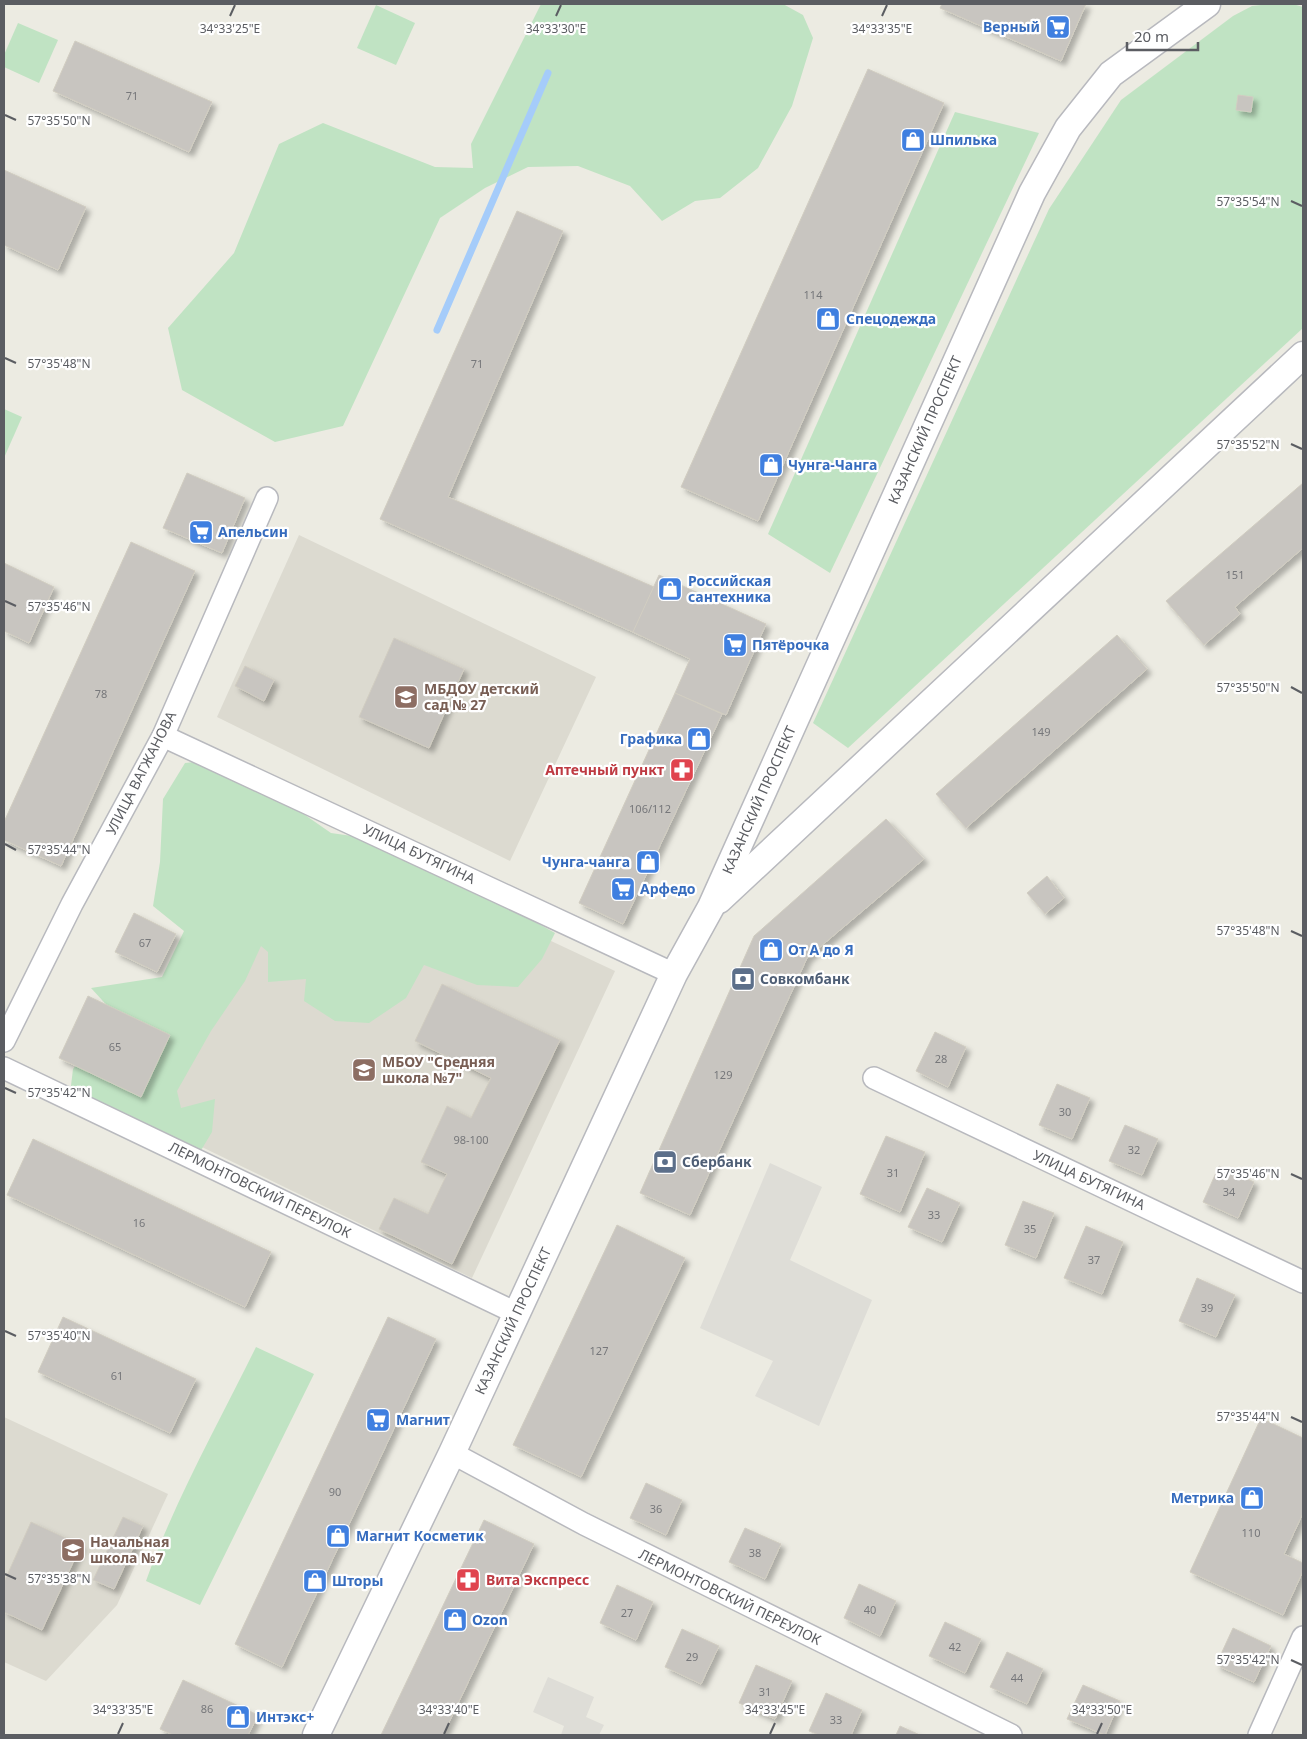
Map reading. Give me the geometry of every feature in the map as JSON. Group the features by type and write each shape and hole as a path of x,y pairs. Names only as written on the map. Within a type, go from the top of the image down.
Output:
{"street":[{"name":"КАЗАНСКИЙ ПРОСПЕКТ","path":"316,1735 452,1453 674,974 711,907 1036,185 1068,128 1111,74 1207,4"},
{"name":"КАЗАНСКИЙ ПРОСПЕКТ","path":"711,907 1303,355"},
{"name":"УЛИЦА ВАГЖАНОВА","path":"4,1042 72,904 163,736 267,498"},
{"name":"УЛИЦА БУТЯГИНА","path":"163,736 674,974"},
{"name":"ЛЕРМОНТОВСКИЙ ПЕРЕУЛОК","path":"4,1068 516,1313"},
{"name":"УЛИЦА БУТЯГИНА","path":"874,1078 1303,1282"},
{"name":"ЛЕРМОНТОВСКИЙ ПЕРЕУЛОК","path":"452,1453 584,1524 1011,1735"},
{"path":"1259,1735 1303,1636"}],"shaded area":[{"name":"МБДОУ детский сад № 27","path":"299,535 596,677 510,861 217,717"},
{"name":"МБОУ \"Средняя школа №7\"","path":"282,815 615,971 472,1278 138,1116"},
{"path":"770,1163 822,1187 790,1260 872,1300 819,1426 755,1396 773,1361 700,1328"},
{"name":"Начальная школа №7","path":"4,1417 168,1494 117,1605 46,1681 4,1662"},
{"path":"548,1677 594,1697 586,1717 604,1725 599,1735 561,1735 564,1726 533,1712"}],"green space":[{"path":"541,4 783,4 803,15 813,38 792,106 758,168 720,198 695,201 662,221 630,186 578,166 528,167 485,188 440,218 343,426 275,442 182,390 168,328 234,253 279,144 323,123 435,167 473,168 471,144"},
{"path":"1293,4 1303,7 1303,328 848,748 813,723 1049,209 1121,100 1233,16 1252,6"},
{"path":"376,5 415,23 396,65 357,48"},
{"path":"18,23 58,40 39,83 4,67 4,55"},
{"path":"955,112 1039,133 830,573 768,534"},
{"path":"4,409 22,417 4,458"},
{"path":"204,761 279,797 331,833 359,837 503,904 555,933 542,959 518,987 477,985 424,965 406,998 369,1023 335,1021 304,1001 306,979 268,982 268,952 261,946 245,981 211,1031 177,1091 181,1108 215,1099 212,1132 197,1157 70,1094 73,1069 99,1037 112,1011 91,988 162,977 184,931 153,906 160,862 163,799 185,763"},
{"path":"256,1347 314,1374 200,1605 146,1581 170,1521"}],"building":[{"path":"942,4 1086,4 1061,61 940,8"},
{"path":"75,41 212,102 189,152 53,91"},
{"path":"868,69 944,103 758,521 681,487"},
{"path":"1238,95 1253,97 1251,112 1236,110"},
{"path":"4,170 86,207 58,270 4,245"},
{"path":"517,211 563,231 448,497 654,587 633,632 380,519"},
{"path":"187,473 245,498 222,553 163,528"},
{"path":"1303,483 1303,548 1235,607 1240,614 1204,645 1166,601"},
{"path":"131,542 195,571 61,866 4,840 4,822"},
{"path":"4,563 54,587 29,643 4,631"},
{"path":"659,575 766,624 726,715 675,693 690,659 633,632"},
{"path":"1117,635 1147,669 966,828 936,794"},
{"path":"394,638 464,669 429,748 359,717"},
{"path":"245,666 274,680 264,701 235,686"},
{"path":"675,693 722,714 623,924 579,903"},
{"path":"886,819 924,859 807,958 690,1215 640,1193 754,936"},
{"path":"1047,876 1064,898 1045,914 1027,893"},
{"path":"134,913 176,934 157,972 115,952"},
{"path":"442,984 560,1040 452,1264 379,1229 394,1198 428,1214 447,1174 421,1162 447,1106 471,1118 491,1078 415,1041"},
{"path":"88,996 170,1035 141,1097 59,1058"},
{"path":"935,1032 966,1047 948,1087 916,1071"},
{"path":"1057,1084 1090,1098 1072,1139 1039,1125"},
{"path":"1125,1125 1158,1139 1142,1175 1109,1161"},
{"path":"886,1136 925,1152 900,1212 860,1194"},
{"path":"33,1139 271,1252 245,1307 7,1195"},
{"path":"1219,1166 1254,1182 1238,1218 1203,1202"},
{"path":"927,1188 960,1203 942,1242 908,1227"},
{"path":"1023,1201 1054,1213 1036,1258 1005,1245"},
{"path":"617,1225 685,1258 581,1477 513,1445"},
{"path":"1086,1226 1123,1242 1102,1294 1064,1278"},
{"path":"1197,1278 1235,1295 1216,1337 1179,1321"},
{"path":"63,1317 196,1379 170,1433 38,1372"},
{"path":"388,1317 436,1339 282,1667 235,1644"},
{"path":"1261,1418 1303,1438 1303,1513 1284,1554 1303,1563 1303,1571 1283,1615 1190,1572"},
{"path":"646,1483 682,1500 666,1535 630,1518"},
{"path":"123,1517 143,1526 114,1589 93,1580"},
{"path":"484,1520 534,1544 443,1735 381,1735"},
{"path":"31,1522 81,1545 42,1630 4,1612 4,1582"},
{"path":"745,1528 781,1544 765,1579 729,1562"},
{"path":"859,1584 896,1601 880,1636 844,1618"},
{"path":"617,1585 653,1602 636,1640 600,1623"},
{"path":"945,1622 981,1639 965,1673 929,1656"},
{"path":"1233,1628 1271,1646 1254,1682 1216,1665"},
{"path":"682,1629 719,1646 701,1684 665,1667"},
{"path":"1007,1652 1043,1669 1027,1704 990,1687"},
{"path":"756,1665 792,1681 775,1719 739,1703"},
{"path":"183,1680 258,1715 248,1735 173,1735 160,1729"},
{"path":"1083,1685 1120,1701 1105,1735 1067,1719"},
{"path":"826,1693 862,1710 851,1735 819,1735 809,1731"},
{"path":"900,1726 920,1735 896,1735"}],"waterway":[{"path":"437,330 548,73"}],"place":[{"name":"Верный","path":"1058,27"},
{"name":"Шпилька","path":"913,140"},
{"name":"Спецодежда","path":"828,319"},
{"name":"Чунга-Чанга","path":"771,465"},
{"name":"Апельсин","path":"201,532"},
{"name":"Российская сантехника","path":"670,589"},
{"name":"Пятёрочка","path":"735,645"},
{"name":"МБДОУ детский сад № 27","path":"406,697"},
{"name":"Графика","path":"699,739"},
{"name":"Аптечный пункт","path":"682,770"},
{"name":"Чунга-чанга","path":"648,862"},
{"name":"Арфедо","path":"623,889"},
{"name":"От А до Я","path":"771,950"},
{"name":"Совкомбанк","path":"743,979"},
{"name":"МБОУ \"Средняя школа №7\"","path":"364,1070"},
{"name":"Сбербанк","path":"665,1162"},
{"name":"Магнит","path":"378,1420"},
{"name":"Метрика","path":"1252,1498"},
{"name":"Магнит Косметик","path":"338,1536"},
{"name":"Начальная школа №7","path":"73,1550"},
{"name":"Вита Экспресс","path":"468,1580"},
{"name":"Шторы","path":"315,1581"},
{"name":"Ozon","path":"455,1620"},
{"name":"Интэкс+","path":"238,1717"}]}
